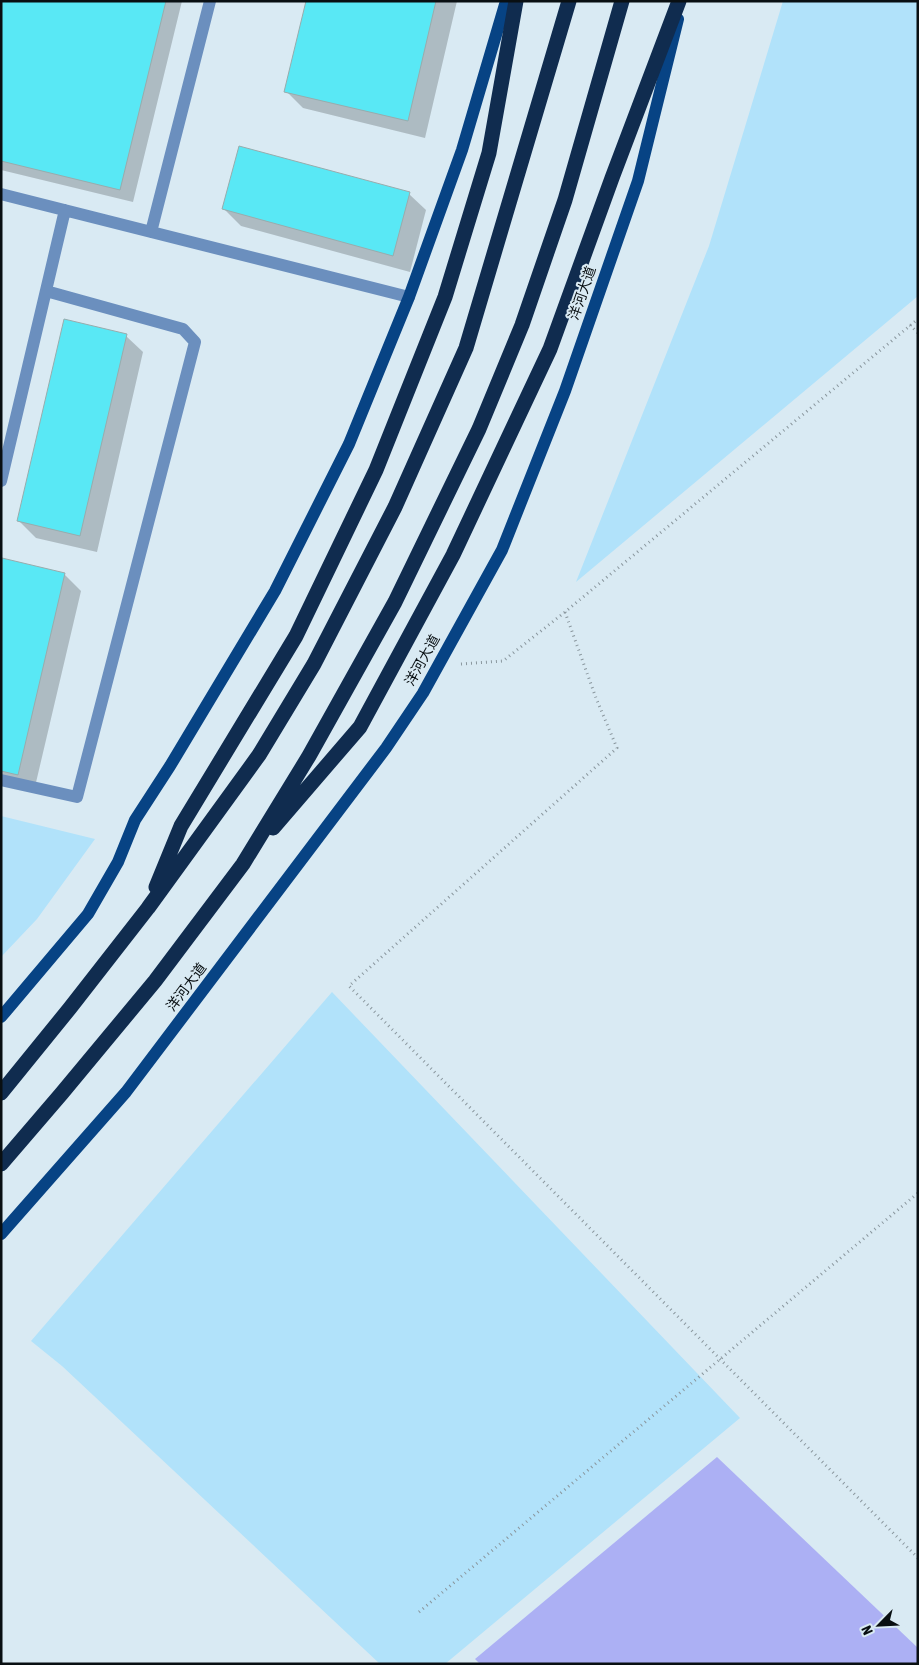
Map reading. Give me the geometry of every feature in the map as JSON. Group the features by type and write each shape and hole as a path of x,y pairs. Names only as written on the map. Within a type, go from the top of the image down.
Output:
{"highway":[{"path":"148,908 181,826 296,636 376,470 445,297 486,162 516,1"},
{"path":"1,1093 148,908 259,755 314,664 396,507 466,348 569,1"},
{"name":"洋河大道","path":"1,1164 155,981 243,864 309,756 395,602 479,429 522,325 566,200 622,1"},
{"path":"243,864 360,728 453,556 550,349 681,1"}],"main road":[{"path":"1,1017 88,914 118,862 135,820 170,766 275,591 349,444 409,297 462,150 506,1"},
{"name":"洋河大道","path":"1,1234 132,1085 386,748 423,693 502,550 565,391 638,181 681,1"}],"lane":[{"path":"151,232 210,1"},
{"path":"1,194 409,297"},
{"path":"1,481 65,210"},
{"path":"1,780 77,798 195,342 183,329 46,290"}],"path":[{"path":"438,666 502,661 565,612 918,319"},
{"path":"910,325 918,333"},
{"path":"565,612 596,698 617,748 349,986 918,1558"},
{"path":"419,1612 918,1193"}],"shaded area":[{"path":"783,1 918,1 918,296 576,582 709,246"},
{"path":"1,816 95,839 37,919 1,957"},
{"path":"332,992 740,1418 445,1664 380,1664 62,1366 31,1341"}],"water":[{"path":"717,1457 918,1648 918,1664 480,1664 475,1659"}],"building":[{"path":"1,1 166,1 120,190 1,161"},
{"path":"306,1 436,1 408,121 284,92"},
{"path":"239,146 410,192 393,256 222,209"},
{"path":"64,319 127,334 80,536 17,521"},
{"path":"2,558 65,573 18,775 1,771"}]}
